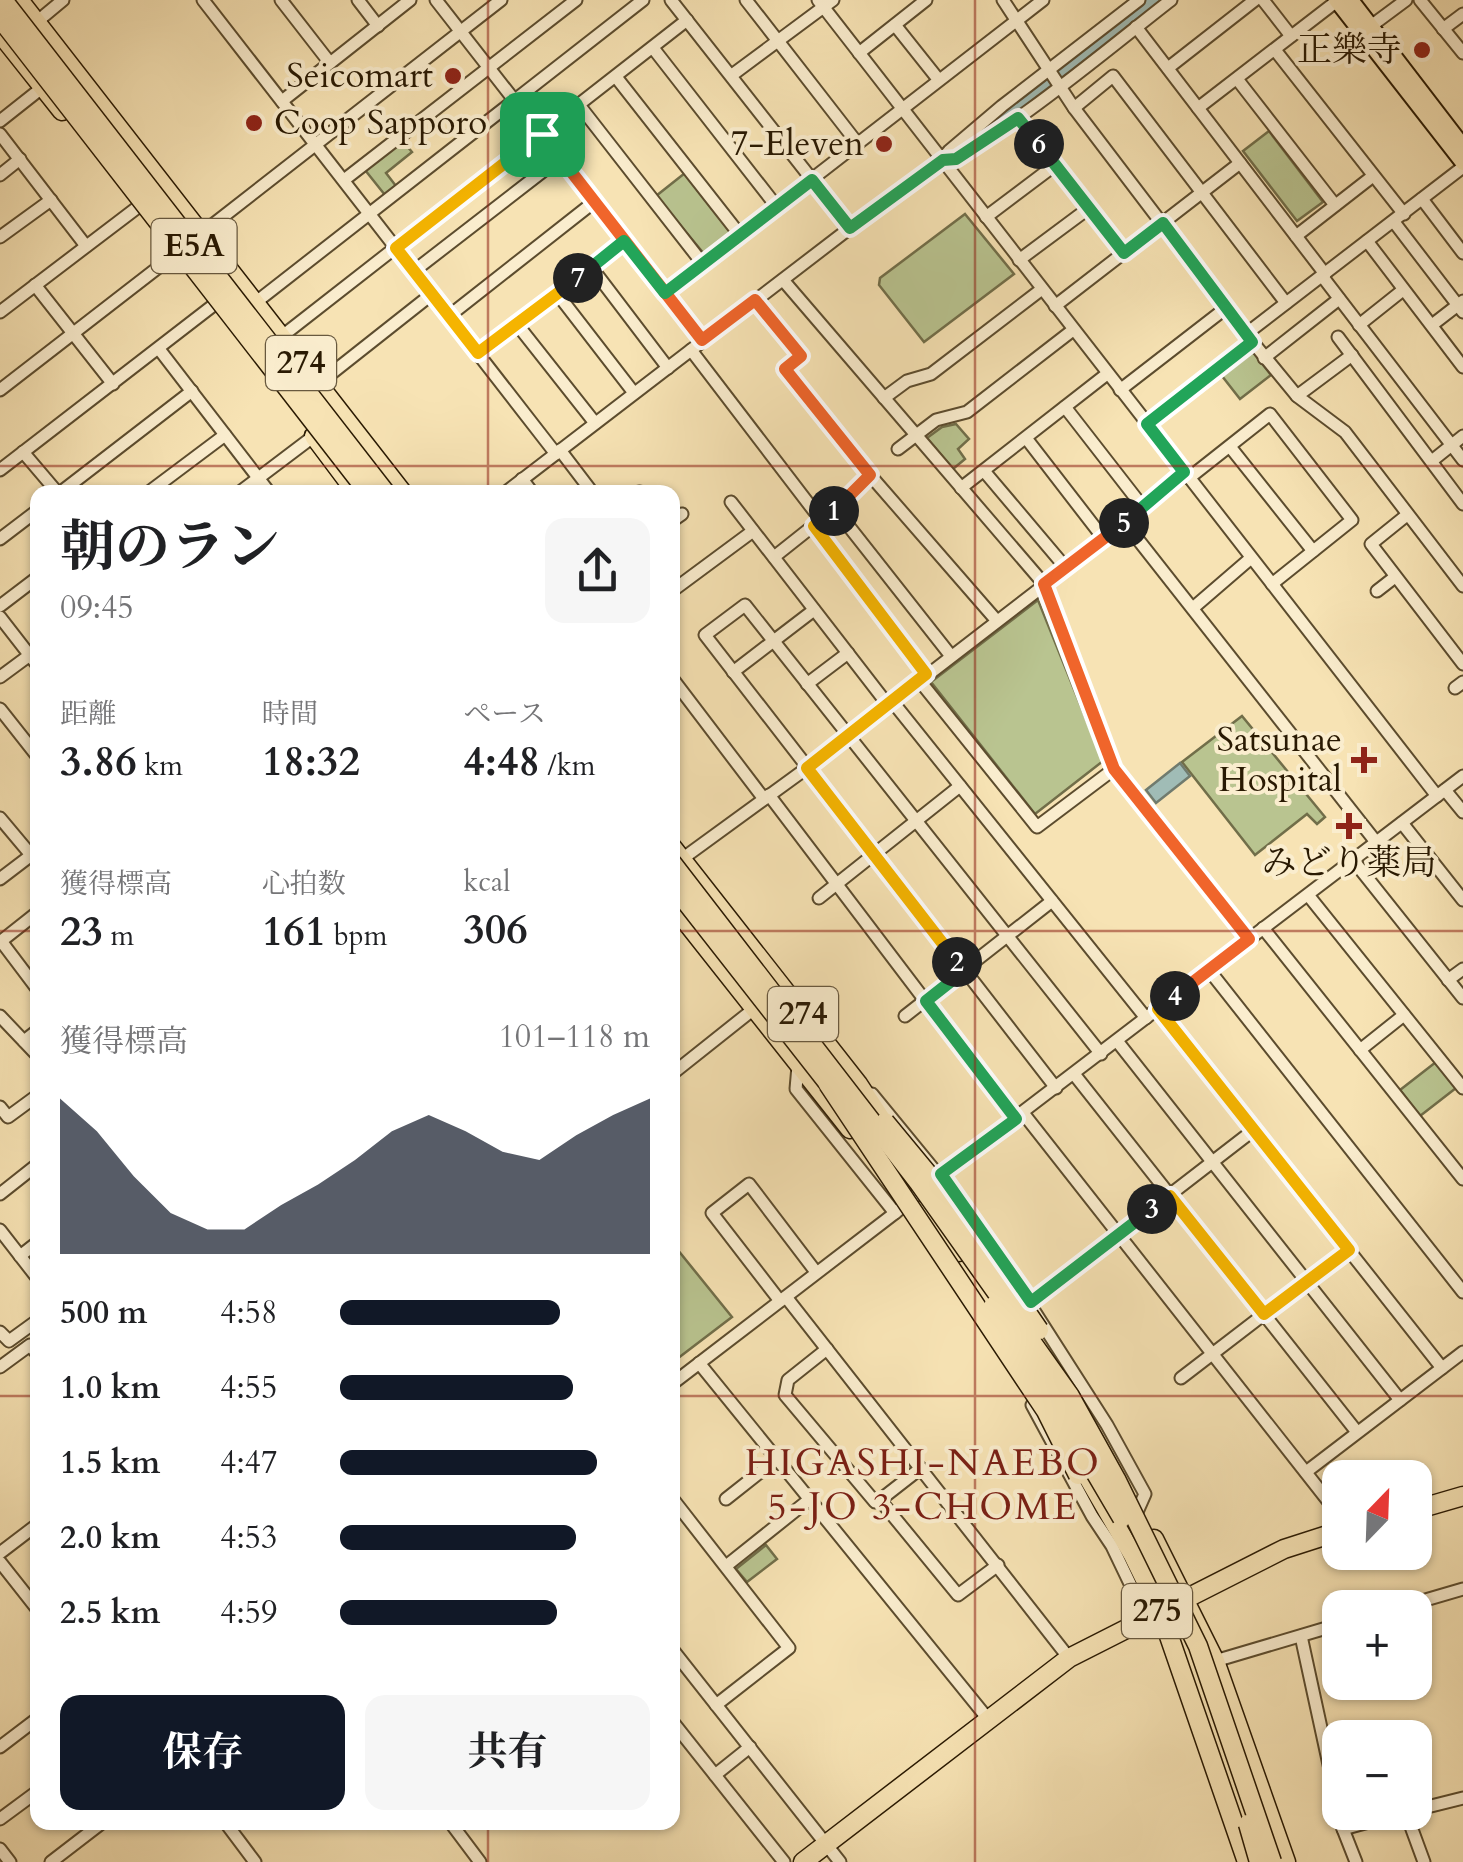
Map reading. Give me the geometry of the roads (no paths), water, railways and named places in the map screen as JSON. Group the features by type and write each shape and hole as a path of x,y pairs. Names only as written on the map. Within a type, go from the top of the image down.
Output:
{"highway":[{"name":"E5A","path":"3,0 380,485"},
{"name":"274","path":"19,0 397,485"},
{"name":"E5A","path":"0,18 363,485"},
{"name":"274","path":"0,33 9,54 42,87 216,304 351,485"},
{"path":"680,862 1028,1334 1079,1412 1198,1646 1272,1862"},
{"path":"680,893 828,1065 903,1141 952,1202 1025,1308 1097,1428 1117,1464 1121,1486"},
{"name":"274","path":"680,914 755,1008 902,1207 968,1279 995,1316 1160,1610 1243,1857"},
{"name":"274","path":"828,1065 858,1084 1137,1512 1185,1597 1215,1661 1290,1862"},
{"path":"828,1065 1046,1411 1105,1524 1132,1554"},
{"path":"828,1065 1010,1331 1104,1484 1188,1653 1259,1862"},
{"path":"1432,1505 1463,1496"},
{"name":"275","path":"803,1862 1069,1658 1284,1549 1322,1537"}],"main road":[{"path":"1336,0 1457,140"},
{"path":"1351,0 1457,140 1463,165"}],"street":[{"path":"9,54 36,21 63,0"},
{"path":"203,0 586,485"},
{"path":"281,0 330,63"},
{"path":"358,0 378,26"},
{"path":"282,101 410,0"},
{"path":"436,0 702,340"},
{"path":"0,390 500,0"},
{"path":"344,180 576,0"},
{"path":"254,303 643,0"},
{"path":"671,0 850,228"},
{"path":"746,0 858,144"},
{"path":"859,53 926,0"},
{"path":"1002,0 1074,108 1264,358 1297,396 1344,432 1463,586"},
{"path":"665,293 1043,0"},
{"path":"515,485 943,160 948,151 1171,0"},
{"path":"1168,68 1259,0 1291,36"},
{"path":"1198,108 1336,0"},
{"path":"1372,26 1406,0"},
{"path":"1420,0 1463,53"},
{"path":"943,160 956,159 1018,118 1053,79 1137,1"},
{"path":"732,75 825,2 902,110 1251,558 1441,793 1463,812"},
{"path":"1443,29 1463,14"},
{"path":"281,337 688,20"},
{"path":"895,25 938,79"},
{"path":"1136,27 1463,460"},
{"path":"653,48 776,206"},
{"path":"1275,50 1373,176 1461,306 1432,325"},
{"path":"1074,108 1113,76 1286,303"},
{"path":"616,77 740,235"},
{"path":"1237,79 1335,205"},
{"path":"0,121 42,87"},
{"path":"578,105 703,264"},
{"path":"1018,118 1124,253"},
{"path":"0,134 86,246"},
{"path":"414,271 560,158"},
{"path":"0,175 20,159"},
{"path":"1055,306 1240,163"},
{"path":"986,217 1055,165"},
{"path":"1147,424 1286,303 1463,165"},
{"path":"1296,236 1373,176"},
{"path":"1422,199 1463,253"},
{"path":"0,238 51,200"},
{"path":"449,316 594,202"},
{"path":"0,312 138,207"},
{"path":"1020,260 1089,208"},
{"path":"478,353 624,241"},
{"path":"1367,241 1463,367"},
{"path":"592,268 668,368"},
{"path":"783,280 1044,584 1114,769 1249,939"},
{"path":"35,285 113,384"},
{"path":"884,398 907,380 930,374 1042,289"},
{"path":"1360,326 1403,290"},
{"path":"556,292 634,393"},
{"path":"318,384 432,294"},
{"path":"1264,358 1339,299"},
{"path":"755,300 801,356 785,369 870,475 997,621"},
{"path":"0,470 216,304"},
{"path":"1120,390 1226,308"},
{"path":"516,323 595,423"},
{"path":"898,449 936,420 967,412 1073,330"},
{"path":"1338,336 1463,504"},
{"path":"158,349 264,485"},
{"path":"690,350 817,523 923,677 1037,827 1114,769"},
{"path":"1297,396 1352,355"},
{"path":"962,488 1108,374"},
{"path":"68,485 192,392"},
{"path":"1065,408 1142,506"},
{"path":"680,853 807,768 1142,506 1232,448 1270,414 1352,520 1272,584"},
{"path":"158,485 225,434"},
{"path":"249,485 314,436"},
{"path":"1433,460 1463,436"},
{"path":"1026,438 1104,538"},
{"path":"1232,448 1313,551"},
{"path":"23,452 53,485"},
{"path":"984,471 1066,568"},
{"path":"774,557 836,510 870,475"},
{"path":"522,480 526,485"},
{"path":"731,502 848,654 960,786 1146,1018"},
{"path":"836,510 950,656"},
{"path":"1407,515 1370,544 1463,664"},
{"path":"0,539 30,516"},
{"path":"1125,523 1376,842"},
{"path":"680,586 753,530"},
{"path":"1193,608 1251,558"},
{"path":"1378,591 1395,577"},
{"path":"0,606 30,583"},
{"path":"1056,1088 705,635 718,625 745,605 1101,1054"},
{"path":"733,672 814,610"},
{"path":"0,617 30,651"},
{"path":"807,684 848,654"},
{"path":"0,677 30,660"},
{"path":"680,688 1322,1493"},
{"path":"0,710 30,747"},
{"path":"680,1378 1463,776"},
{"path":"819,898 960,786"},
{"path":"0,818 30,849"},
{"path":"1402,823 1463,900"},
{"path":"0,879 30,856"},
{"path":"1353,860 1463,998"},
{"path":"1308,895 1463,1088"},
{"path":"905,1016 1052,901"},
{"path":"30,918 1,941 30,979"},
{"path":"1264,928 1360,1050 1459,1164 1463,1179"},
{"path":"1448,980 1463,969"},
{"path":"1209,970 1463,1292"},
{"path":"680,1068 755,1008"},
{"path":"1158,1009 1442,1368"},
{"path":"1360,1050 1404,1015"},
{"path":"0,1016 30,1047"},
{"path":"24,1041 30,1036"},
{"path":"1117,1041 1400,1400"},
{"path":"828,1065 898,1121 941,1174 1031,1302 1145,1494 1137,1512"},
{"path":"1074,1074 1357,1432"},
{"path":"0,1107 8,1117 30,1101"},
{"path":"1031,1302 1255,1130"},
{"path":"0,1194 30,1170"},
{"path":"816,1272 749,1184 712,1212 828,1350 1069,1658"},
{"path":"0,1230 30,1268"},
{"path":"20,1256 30,1248"},
{"path":"1181,1378 1349,1250"},
{"path":"968,1279 968,1306 973,1317 1037,1412 1135,1594 1142,1604 1160,1610"},
{"path":"0,1332 9,1341 30,1326"},
{"path":"0,1367 30,1345"},
{"path":"828,1350 788,1380 785,1394 874,1502 921,1468"},
{"path":"1306,1472 1463,1352"},
{"path":"699,1364 988,1719"},
{"path":"726,1499 778,1458"},
{"path":"726,1566 810,1499"},
{"path":"880,1500 958,1595 998,1565"},
{"path":"680,1508 789,1648 716,1704"},
{"path":"0,1552 30,1530"},
{"path":"0,1562 30,1600"},
{"path":"1432,1598 1463,1589"},
{"path":"1215,1661 1322,1630"},
{"path":"1301,1636 1322,1732"},
{"path":"680,1660 840,1862"},
{"path":"0,1728 4,1744 30,1724"},
{"path":"680,1731 784,1862"},
{"path":"715,1775 750,1747"},
{"path":"0,1819 30,1797"},
{"path":"1432,1806 1463,1798"},
{"path":"51,1862 93,1830"},
{"path":"231,1830 255,1862"},
{"path":"456,1830 480,1862"},
{"path":"1343,1830 1356,1862"},
{"path":"1412,1830 1424,1862"},
{"path":"0,1849 10,1862"}],"water":[{"path":"1180,763 1190,776 1156,803 1146,790"}],"waterway":[{"path":"1003,117 1153,0"}],"place":[{"name":"正樂寺","path":"1422,50"},
{"name":"Seicomart","path":"453,76"},
{"name":"Coop Sapporo","path":"254,123"},
{"name":"7-Eleven","path":"884,144"},
{"name":"Satsunae Hospital","path":"1364,760"},
{"name":"みどり薬局","path":"1349,826"}],"district":[{"name":"HIGASHI-NAEBO 5-JO 3-CHOME","path":"923,1485"}]}
